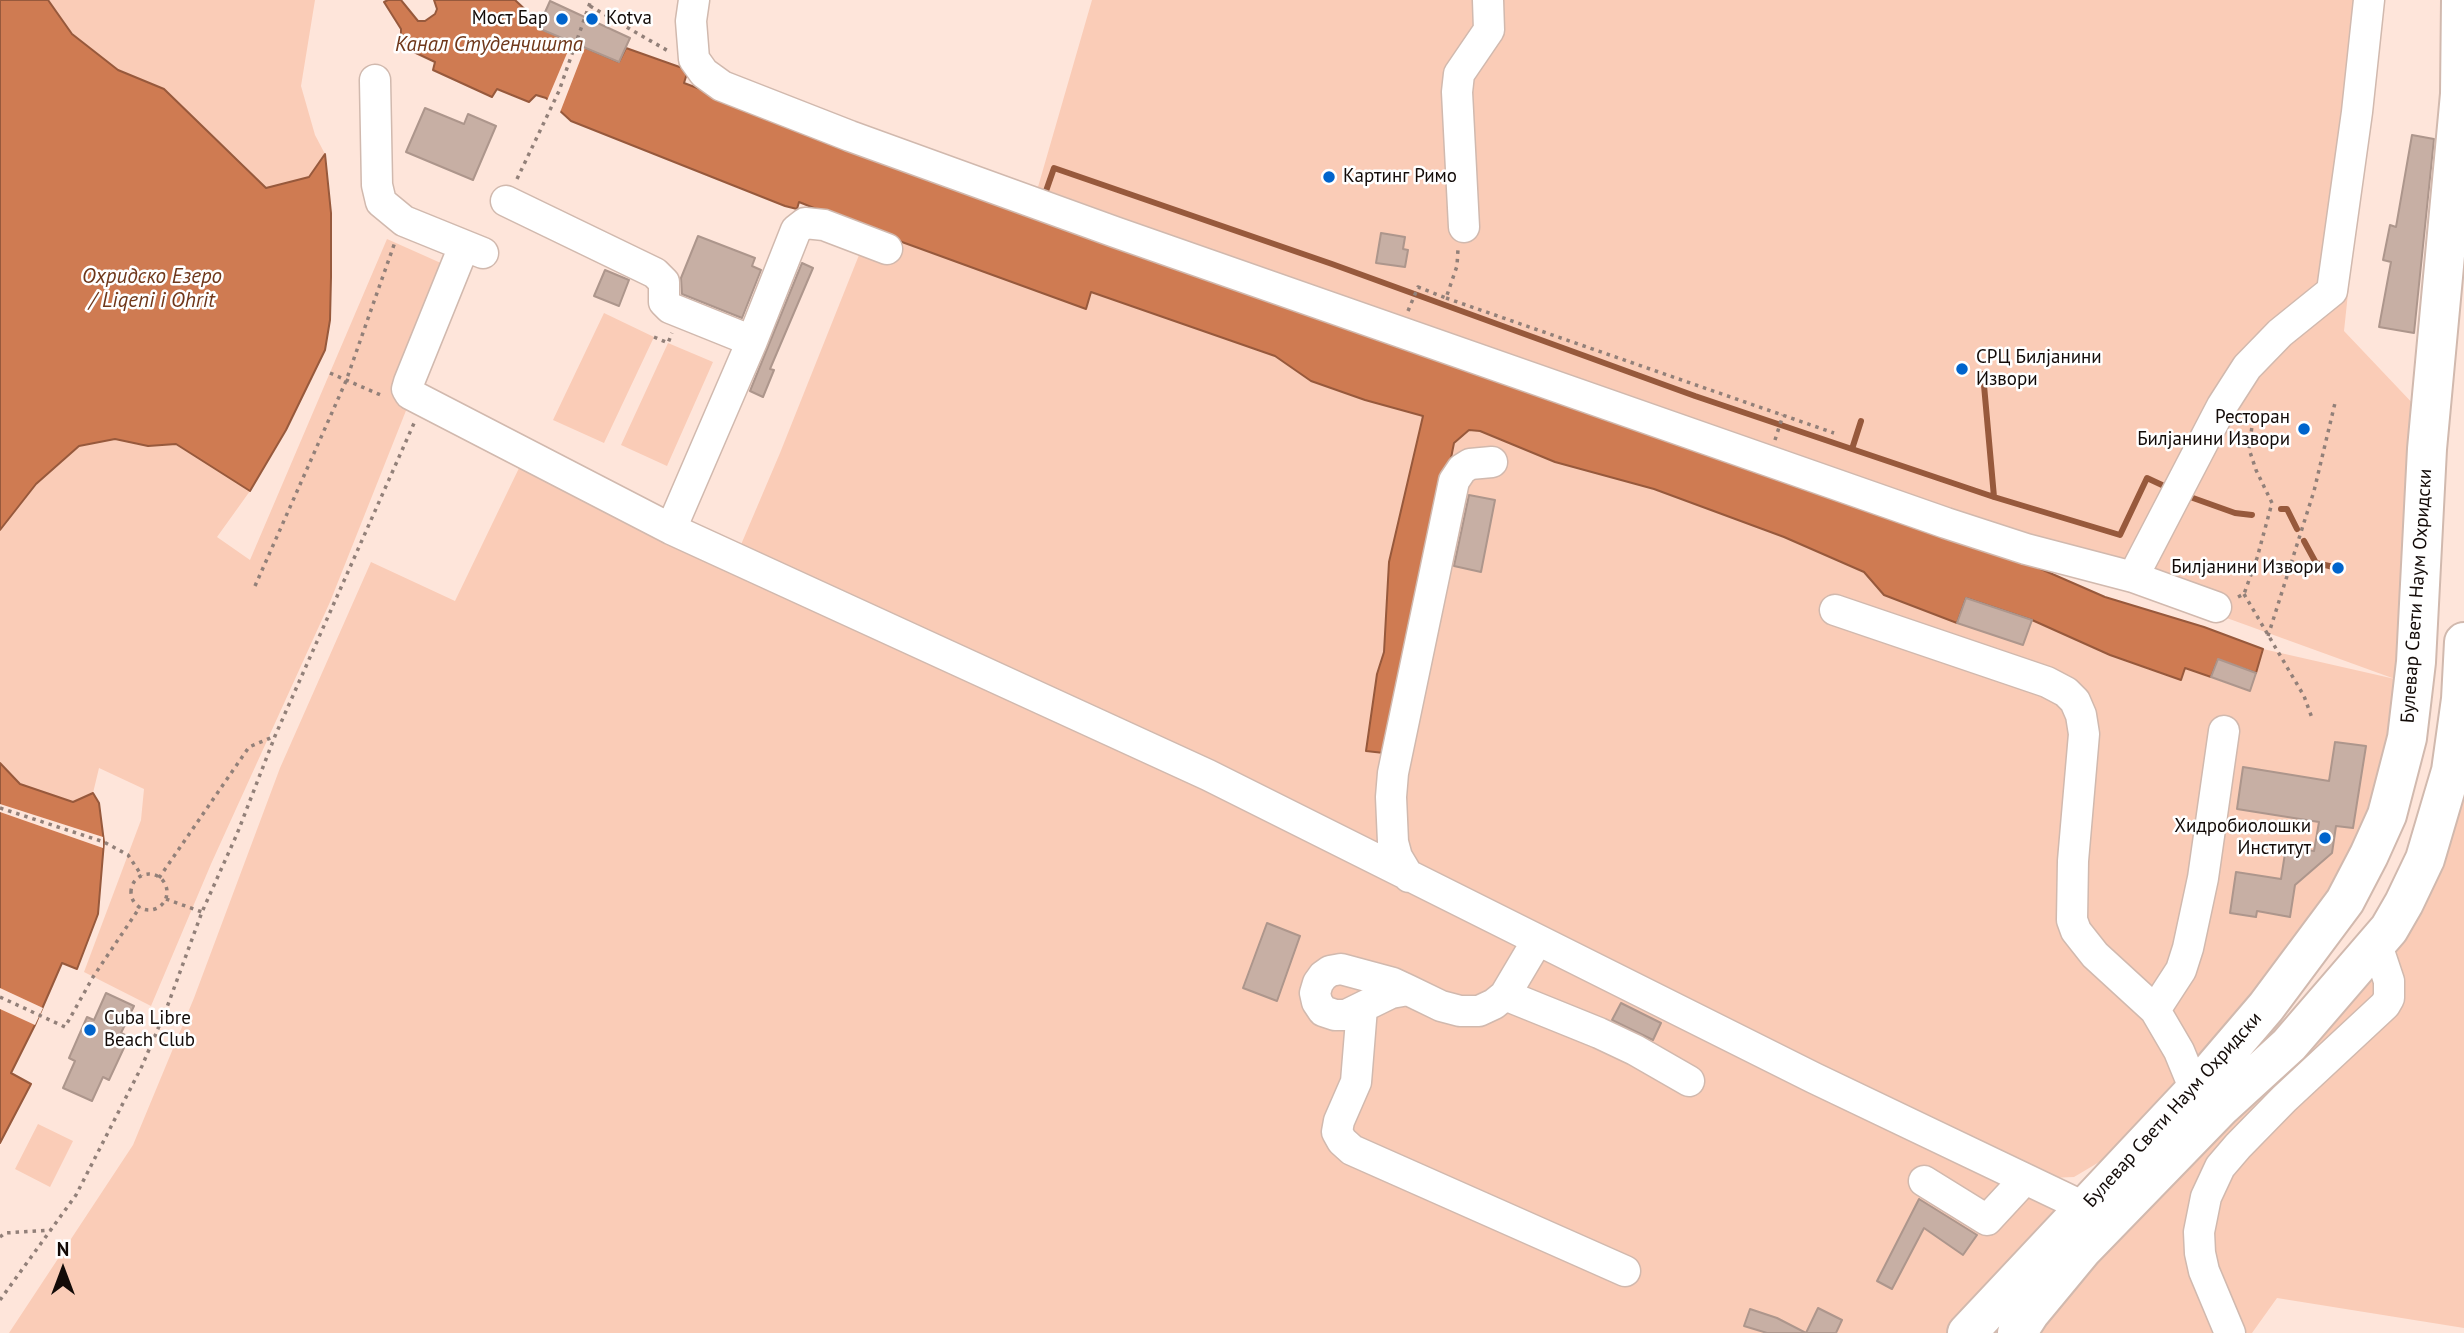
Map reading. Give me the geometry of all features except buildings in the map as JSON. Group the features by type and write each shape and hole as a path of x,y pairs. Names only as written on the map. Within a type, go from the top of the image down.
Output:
{"main road":[{"name":"Булевар Свети Наум Охридски","path":"1967,1333 2195,1090 2266,1007 2345,901 2387,816 2407,738 2416,662 2427,449 2460,94 2461,0"},
{"name":"Булевар Свети Наум Охридски","path":"2017,1333 2030,1313 2083,1249 2220,1108 2289,1045 2389,929 2426,859 2451,771 2464,642"}],"street":[{"path":"694,0 691,21 699,66 722,86 850,136 1115,232 1946,523 2026,549 2133,577 2216,607"},
{"path":"1464,227 1457,92 1459,74 1489,30 1488,0"},
{"path":"2133,577 2222,406 2247,367 2280,333 2332,291 2357,112 2369,0"},
{"path":"375,80 377,185 381,202 404,221 474,250 409,382 407,389 410,394 671,529 1208,775 1814,1078 2084,1207"},
{"path":"506,201 654,273 664,282 664,302 670,307 752,341"},
{"path":"671,529 752,341 792,236 799,225 824,225 887,249"},
{"path":"1409,877 1397,857 1393,842 1393,773 1454,481 1462,469 1470,464 1492,462"},
{"path":"1835,610 2047,682 2066,692 2075,701 2081,715 2084,734 2071,883 2072,920 2076,931 2095,956 2155,1010 2179,1051 2195,1090"},
{"path":"2155,1010 2181,970 2188,948 2203,878 2224,732"},
{"path":"1408,990 1391,993 1346,1015 1323,1011 1315,993 1318,983 1330,971 1341,969 1371,976 1408,990 1441,1006 1460,1011 1479,1011 1505,995 1537,941"},
{"path":"2230,1333 2204,1271 2200,1254 2199,1232 2206,1197 2220,1167 2238,1146 2385,1005 2389,998 2389,981 2376,942"},
{"path":"1505,995 1611,1039 1689,1081"},
{"path":"1362,1008 1356,1082 1337,1132 1342,1141 1352,1150 1625,1271"},
{"path":"1924,1181 1987,1220 2025,1179"}],"path":[{"path":"506,201 547,117 591,3 699,66"},
{"path":"255,586 346,381 404,221"},
{"path":"1446,298 1457,266 1458,242 1464,227"},
{"path":"1411,304 1418,287 1834,433"},
{"path":"2216,607 2244,594 2272,503 2249,450 2252,426 2247,367"},
{"path":"330,373 383,396"},
{"path":"0,1300 76,1195 142,1066 275,736 423,402"},
{"path":"2268,636 2314,491 2335,403"},
{"path":"1777,433 1783,415"},
{"path":"2244,594 2304,696 2312,718"},
{"path":"159,878 249,747 275,736"},
{"path":"0,808 104,842 128,855 142,876"},
{"path":"154,875 159,878 167,887 166,899 154,909 140,907 134,901 132,890 137,880 142,876 154,875"},
{"path":"166,899 202,912"},
{"path":"0,998 65,1027 93,977 140,907"},
{"path":"0,1237 5,1233 51,1230"}],"shaded area":[{"path":"48,0 315,0 301,86 315,135 325,154 309,177 266,188 164,89 118,70 72,34"},
{"path":"1092,0 2379,0 2344,331 2417,408 2403,681 2365,846 2286,962 2101,1161 2074,1177 2050,1178 740,547 869,230 1085,309 1091,292 1275,356 1311,381 1365,400 1424,416 1389,562 1384,652 1377,674 1366,751 1426,586 1454,443 1468,430 1480,431 1654,489 1784,537 1864,572 1884,595 2022,645 2032,620 2110,655 2180,680 2184,668 2249,691 2263,649 2395,679 1038,187"},
{"path":"387,239 461,272 330,602 211,864 151,1006 84,972 141,820 144,789 99,768 93,793 73,802 20,784 0,763 0,530 36,484 79,446 115,439 148,446 176,444 250,491 217,537 250,560"},
{"path":"604,313 654,337 604,443 553,420"},
{"path":"668,343 713,362 667,466 621,445"},
{"path":"520,466 1197,780 2053,1207 2054,1216 1949,1333 9,1333 133,1145 194,998 280,768 371,562 455,601"},
{"path":"2464,752 2464,1328 2277,1298 2252,1333 2239,1333 2217,1281 2210,1213 2247,1146 2383,1020 2393,947"},
{"path":"2371,972 2378,991 2195,1205 2224,1333 2036,1333 2070,1281"},
{"path":"38,1124 73,1141 50,1187 15,1169"}],"water":[{"name":"Охридско Езеро / Liqeni i Ohrit","path":"0,0 48,0 72,34 118,70 164,89 266,188 309,177 325,154 331,213 331,277 330,320 325,350 286,430 250,491 176,444 148,446 115,439 79,446 36,484 0,530"},
{"name":"Канал Студенчишта","path":"401,0 418,21 425,21 435,14 437,9 434,0 515,0 530,14 539,28 619,62 626,48 688,70 684,83 844,143 2027,563 2105,597 2204,627 2263,649 2256,673 2218,660 2211,677 2185,668 2181,680 2110,655 2032,620 1966,598 1957,623 1884,595 1864,572 1784,537 1654,489 1555,462 1480,431 1469,430 1454,443 1393,754 1366,751 1377,674 1384,652 1389,562 1423,416 1311,381 1275,356 1091,292 1086,309 799,202 797,209 785,206 571,121 546,98 536,95 529,102 497,89 492,97 433,70 435,62 401,46 401,29 384,2"},
{"path":"0,763 20,784 73,802 93,793 99,803 104,842 98,914 77,969 62,963 11,1073 31,1084 0,1143"}],"pier":[{"path":"573,39 586,45 559,115 546,103"},
{"path":"0,804 103,837 103,848 0,812"},
{"path":"0,988 43,1008 35,1025 0,1009"}],"waterway":[{"path":"1046,191 1054,168 1332,264 1695,396 1994,497 2120,535 2147,478 2162,485"},
{"path":"1983,374 1994,497"},
{"path":"1852,449 1861,421"},
{"path":"2193,498 2235,513 2252,515"},
{"path":"2281,509 2287,509 2297,529"},
{"path":"2304,541 2316,563 2338,568"}],"place":[{"name":"Мост Бар","path":"562,19"},
{"name":"Kotva","path":"592,19"},
{"name":"Картинг Римо","path":"1329,177"},
{"name":"СРЦ Билјанини Извори","path":"1962,369"},
{"name":"Ресторан Билјанини Извори","path":"2304,429"},
{"name":"Билјанини Извори","path":"2338,568"},
{"name":"Хидробиолошки Институт","path":"2325,838"},
{"name":"Cuba Libre Beach Club","path":"90,1030"}]}
